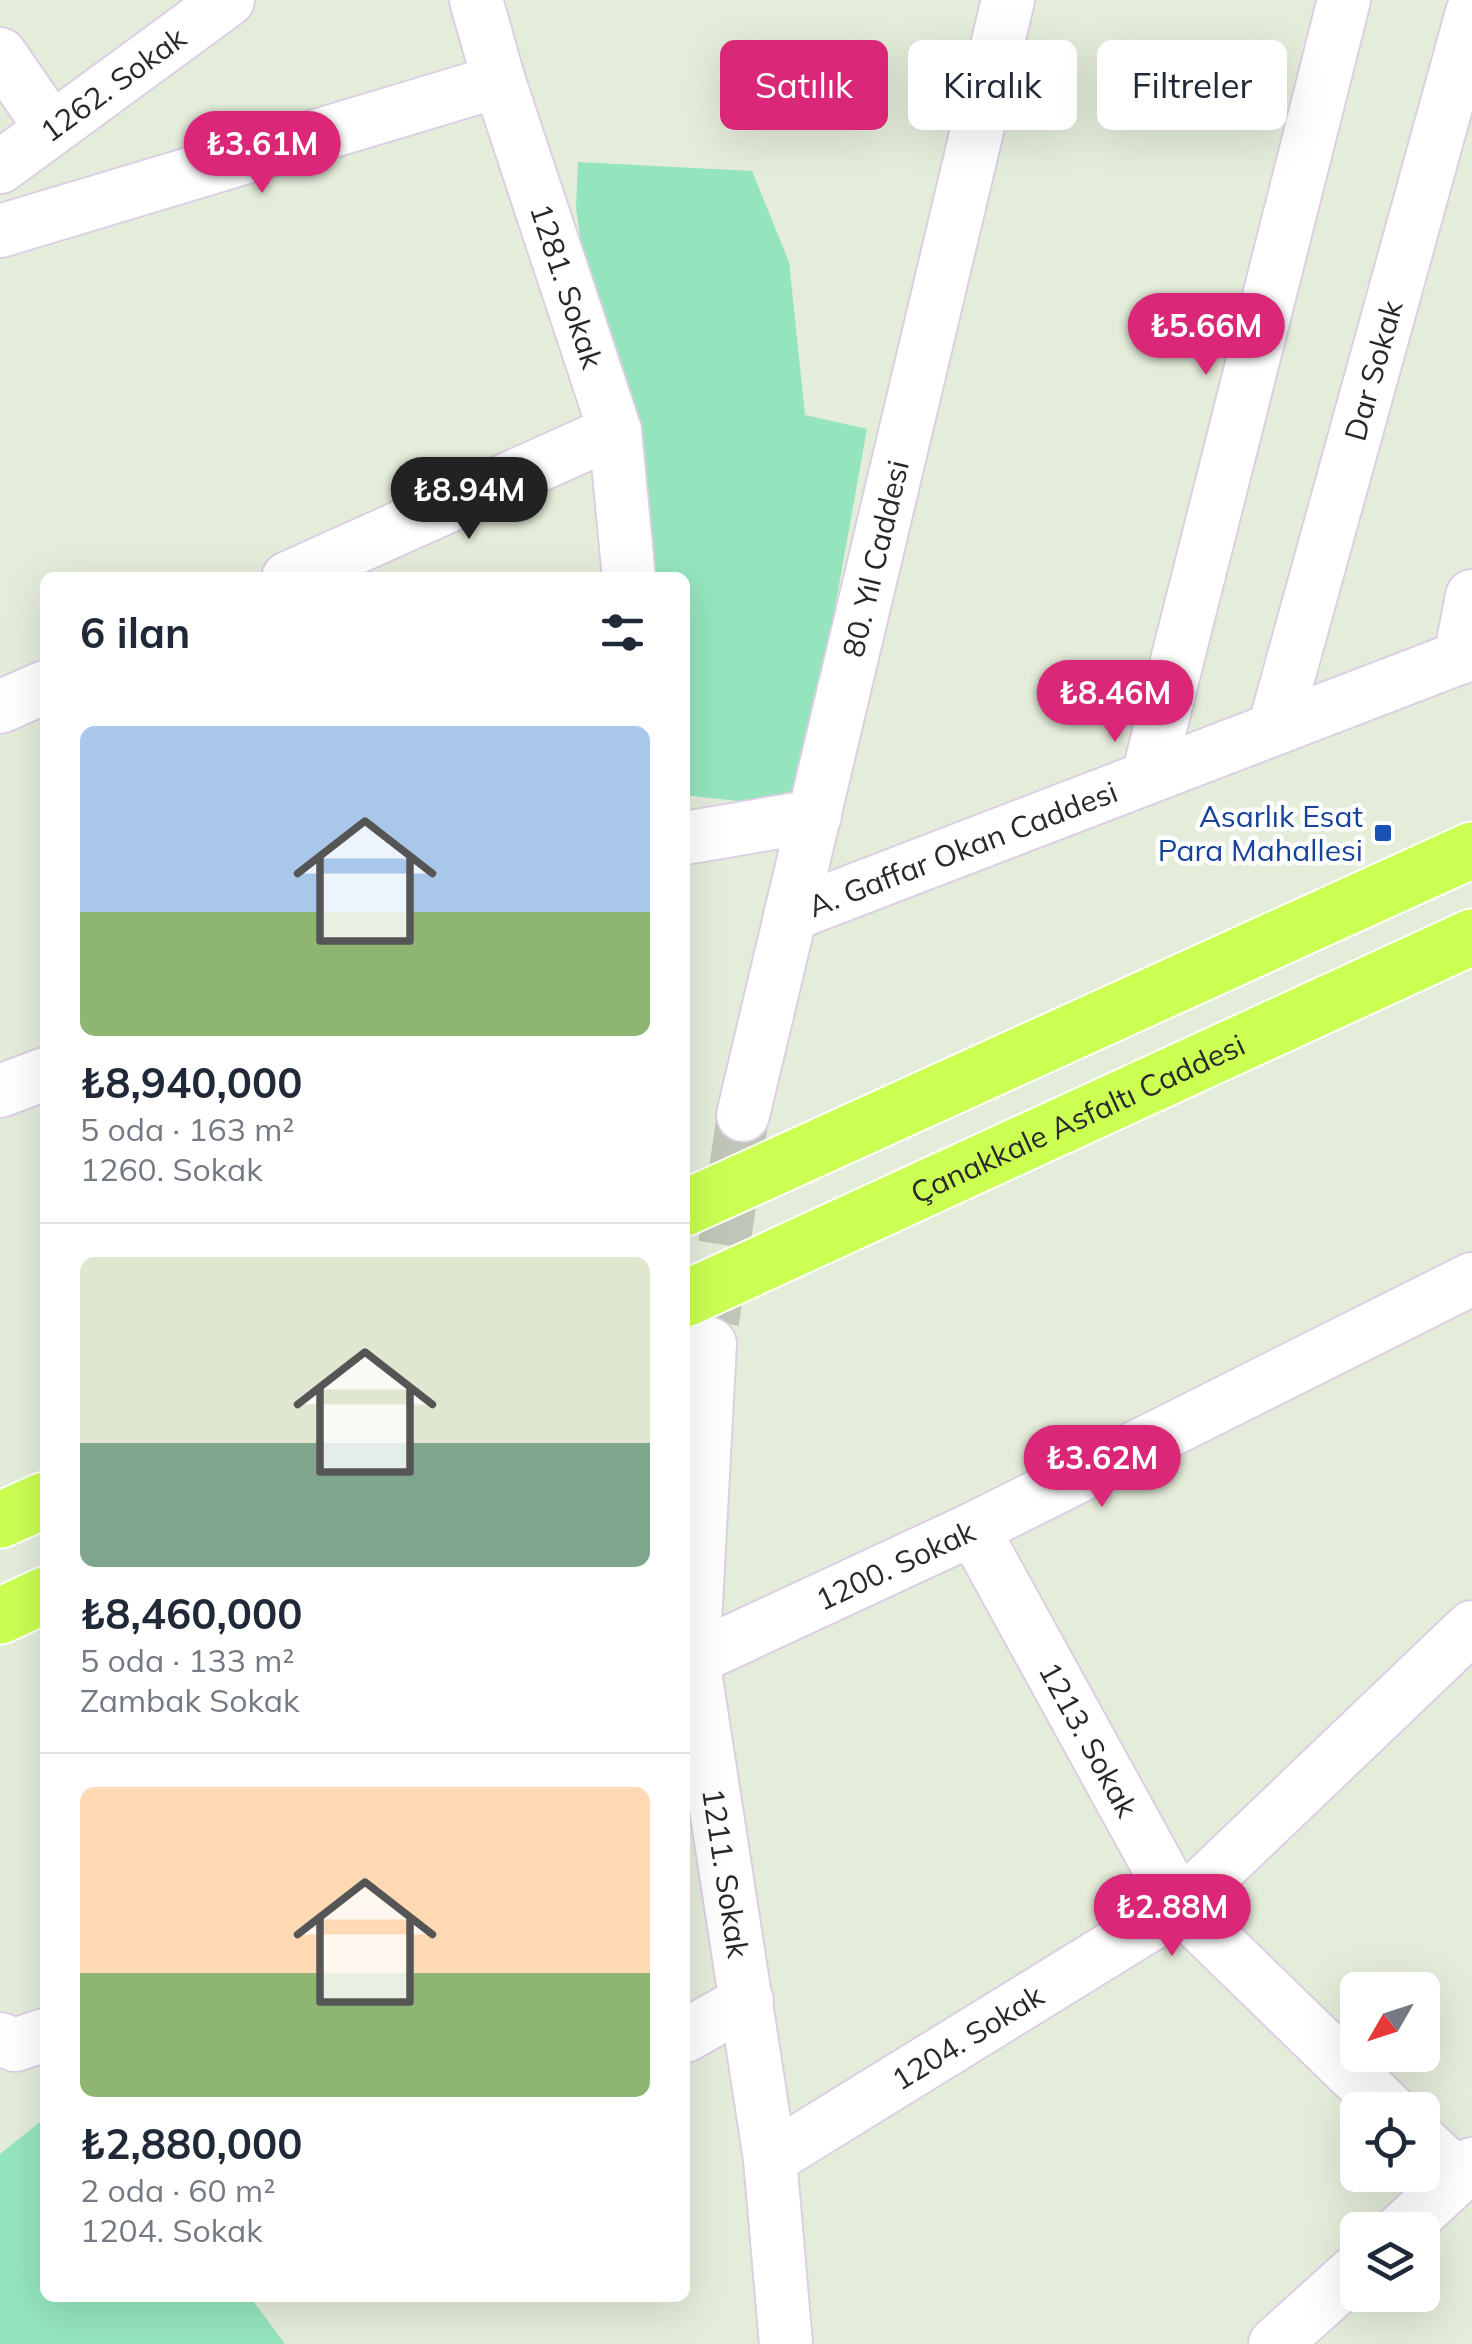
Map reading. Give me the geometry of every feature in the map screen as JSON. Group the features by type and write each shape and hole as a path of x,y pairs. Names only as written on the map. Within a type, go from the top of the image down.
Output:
{"highway":[{"path":"690,1206 1472,850"},
{"name":"Çanakkale Asfaltı Caddesi","path":"698,1322 1472,937"},
{"path":"0,1520 40,1502"},
{"path":"0,1616 40,1597"}],"street":[{"name":"1262. Sokak","path":"0,167 228,0"},
{"name":"1281. Sokak","path":"476,0 615,430 629,572"},
{"name":"80. Yıl Caddesi","path":"743,1115 1008,0"},
{"path":"1148,776 1344,0"},
{"name":"Dar Sokak","path":"1274,730 1472,13"},
{"path":"0,54 50,128"},
{"path":"0,232 500,81"},
{"path":"301,572 615,430"},
{"path":"1466,655 1472,596"},
{"name":"A. Gaffar Okan Caddesi","path":"790,914 1466,655"},
{"path":"0,707 40,689"},
{"path":"690,837 815,816"},
{"path":"0,1091 40,1076"},
{"name":"1200. Sokak","path":"690,1661 1466,1296"},
{"name":"1211. Sokak","path":"690,1623 698,1322"},
{"name":"1213. Sokak","path":"973,1529 1180,1906 1371,2092"},
{"name":"1204. Sokak","path":"770,2159 1180,1906 1472,1628"},
{"name":"1211. Sokak","path":"690,1667 770,2159 786,2344"},
{"path":"690,2033 747,2001"},
{"path":"0,2040 15,2045 40,2037"},
{"path":"1421,2212 1466,2171 1440,2154"},
{"path":"1275,2344 1340,2286"}],"green space":[{"path":"578,162 752,171 789,262 805,415 867,429 799,808 690,796 690,572 630,572 576,208"},
{"path":"40,2122 40,2302 254,2302 285,2344 0,2344 0,2154"}],"tunnel":[{"path":"713,1322 743,1115"}],"place":[{"name":"Asarlık Esat Para Mahallesi","path":"1383,833"}]}
